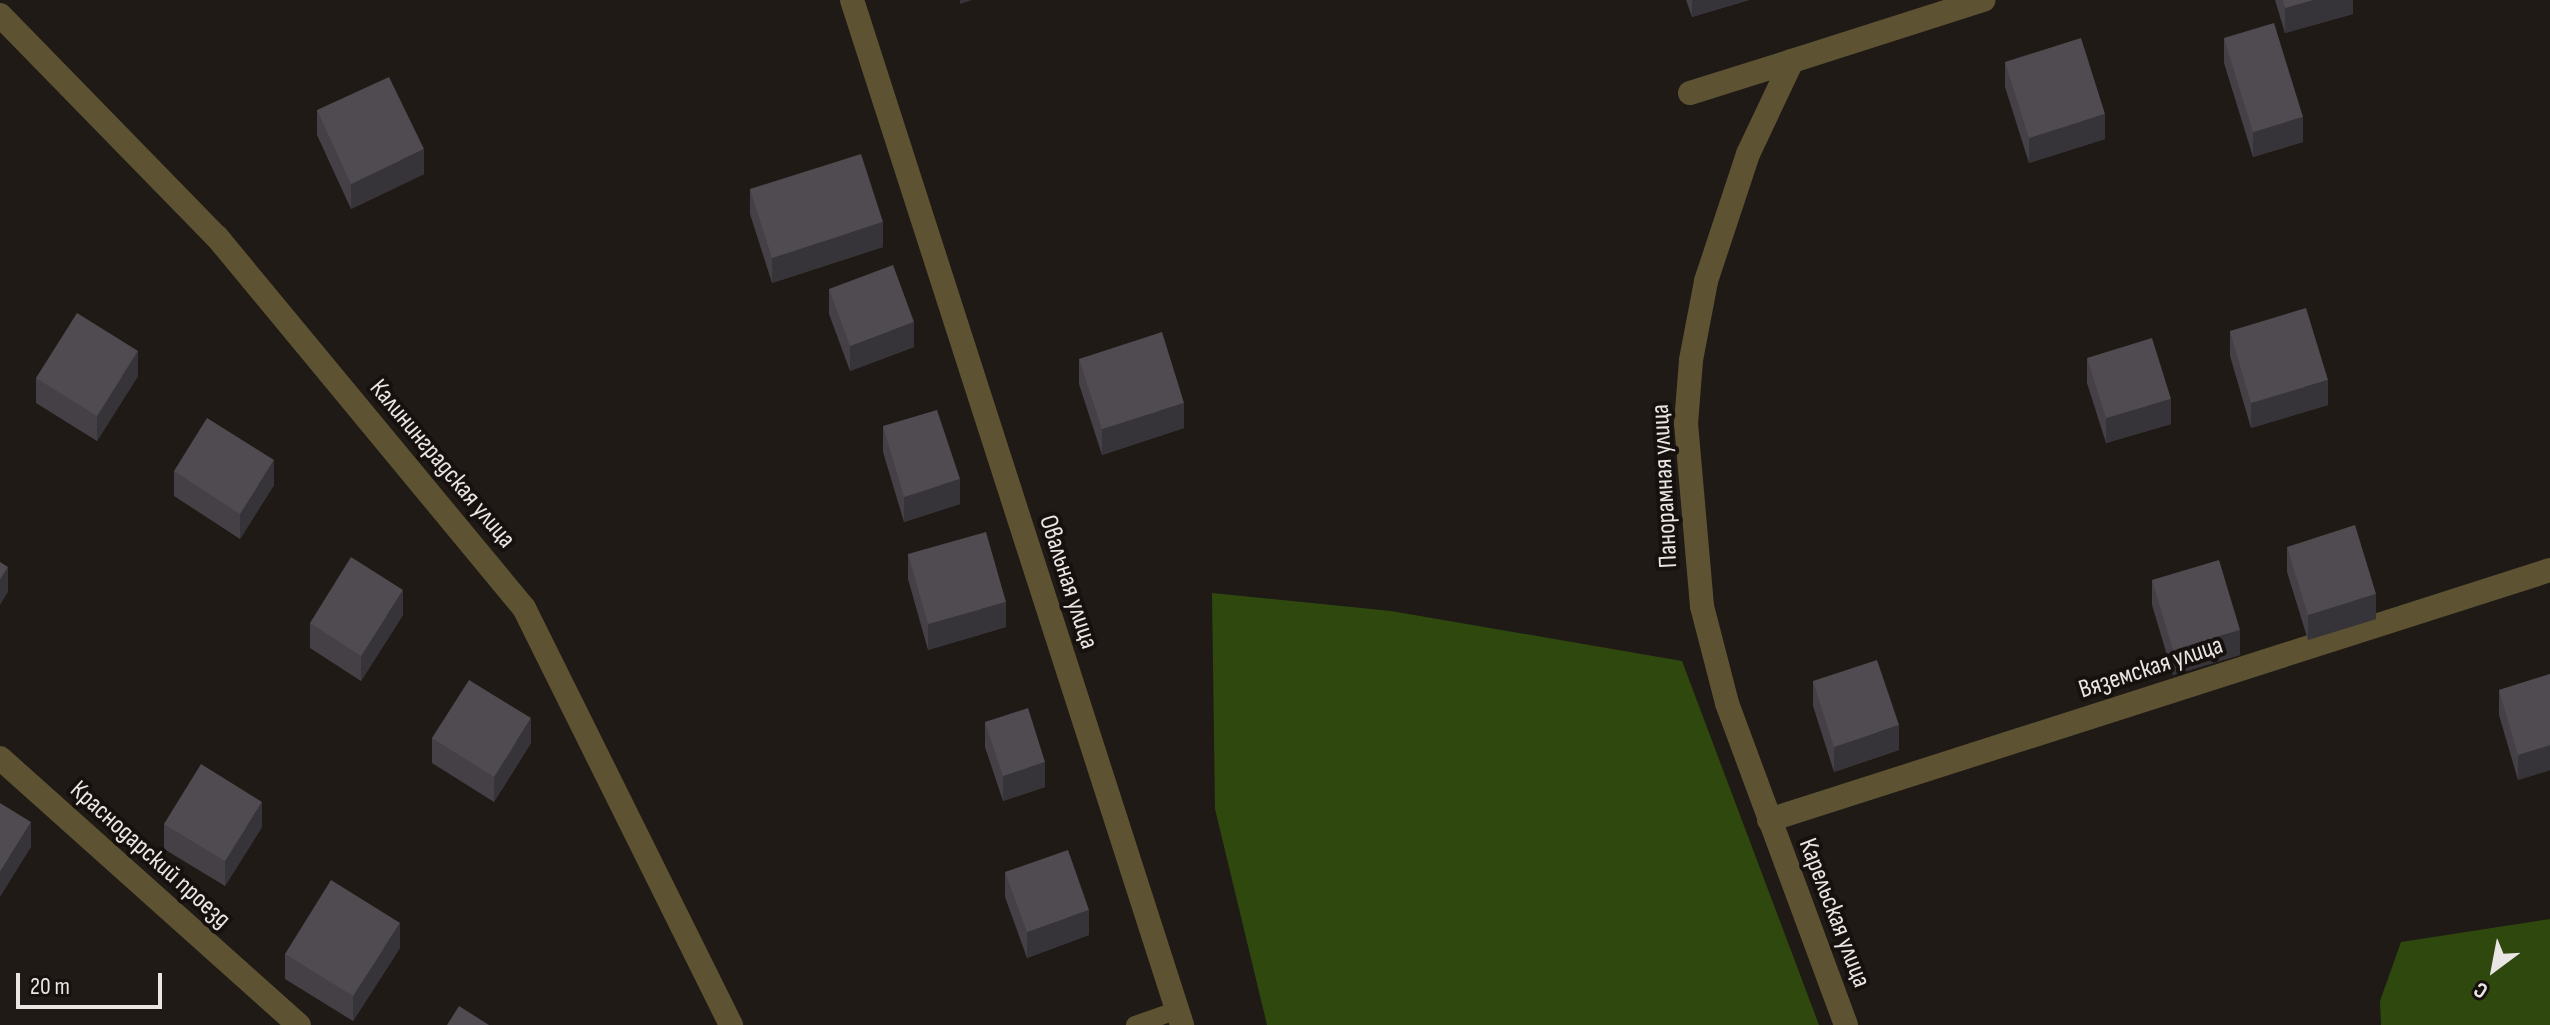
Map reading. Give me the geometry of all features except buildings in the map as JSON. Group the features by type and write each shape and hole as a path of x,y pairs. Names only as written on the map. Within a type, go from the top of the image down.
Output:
{"street":[{"name":"Овальная улица","path":"852,0 900,157 1180,1018"},
{"path":"1690,93 1983,0"},
{"name":"Калининградская улица","path":"0,15 217,237 524,608 731,1025"},
{"name":"Панорамная улица","path":"1769,820 1702,606 1686,424 1706,281 1748,154 1792,61"},
{"name":"Вяземская улица","path":"1769,820 2550,570"},
{"name":"Краснодарский проезд","path":"0,758 299,1025"},
{"name":"Карельская улица","path":"1769,820 1846,1025"}],"lane":[{"path":"1135,1025 1180,1018"}],"green space":[{"path":"1212,593 1391,611 1682,661 1819,1025 1267,1025 1215,809"},
{"path":"2550,919 2550,1025 2381,1025 2380,1001 2401,942"}]}
